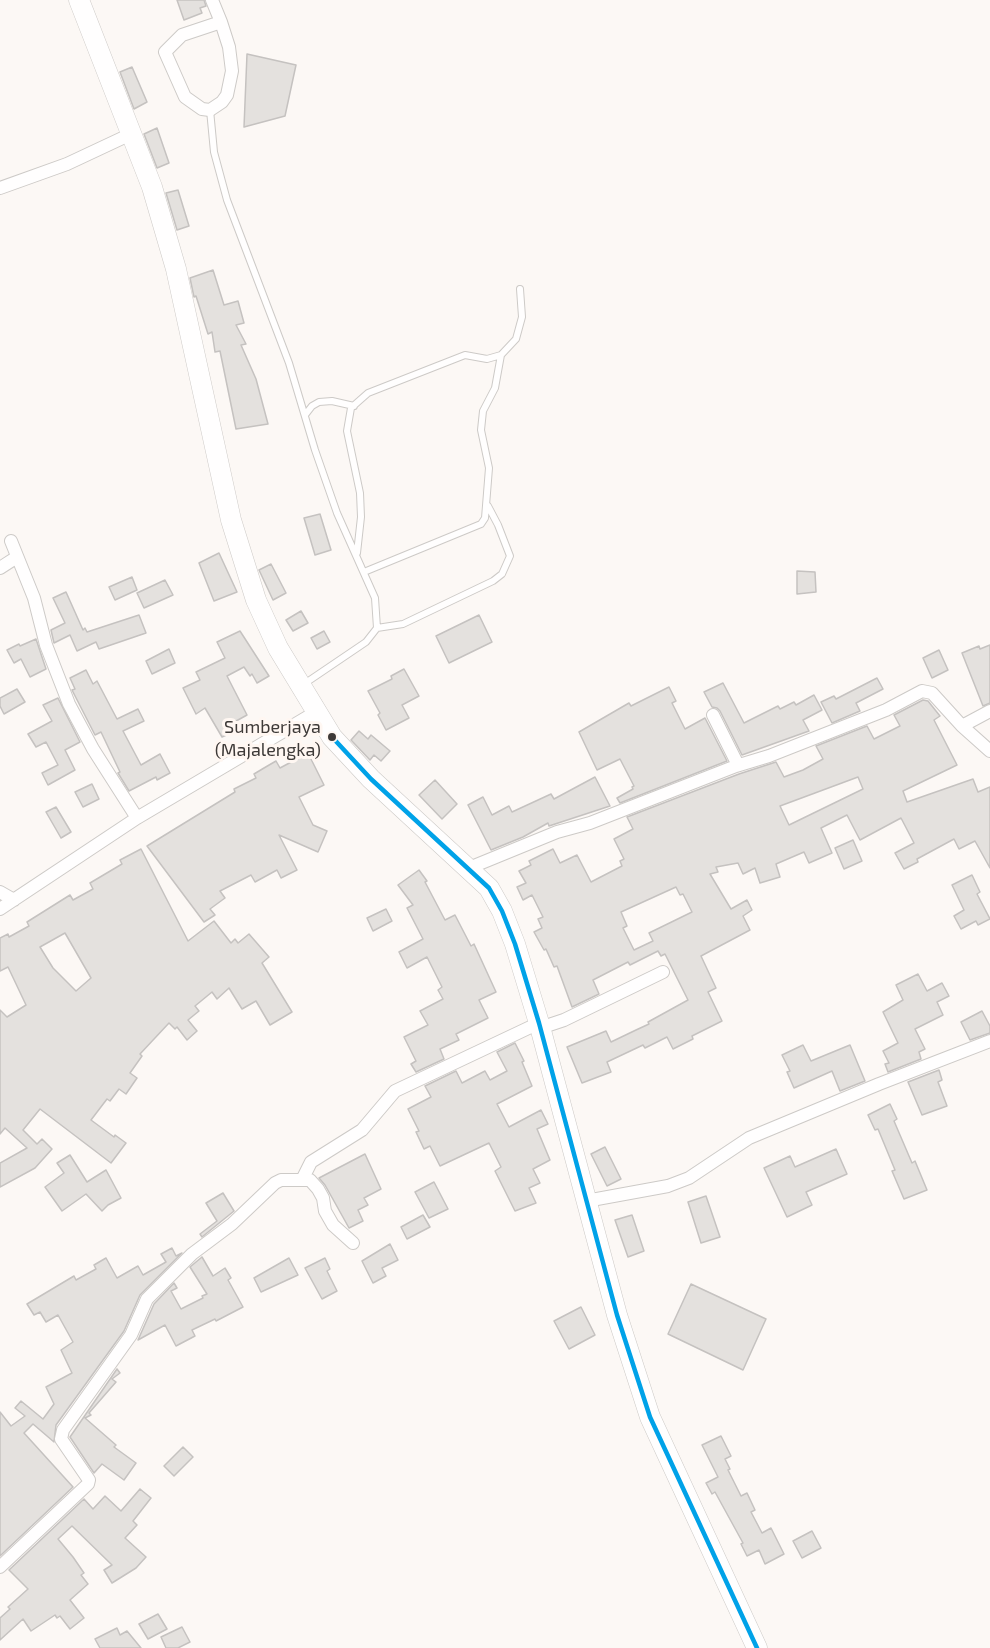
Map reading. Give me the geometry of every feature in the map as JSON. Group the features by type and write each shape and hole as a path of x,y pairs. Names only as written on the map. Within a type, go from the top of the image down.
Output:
{"highway":[{"path":"79,0 152,187 176,269 231,520 263,617 300,686 332,737 371,779 489,888 502,911 515,944 540,1025 617,1315 650,1417 757,1648"}],"street":[{"path":"212,0 221,22 229,47 232,71 222,102 210,110 202,109 185,97 165,52 182,35 221,22"},
{"path":"0,188 67,164 131,134"},
{"path":"10,541 34,598 46,645 69,704 93,749 137,818"},
{"path":"0,568 17,557"},
{"path":"469,868 557,832 590,823 738,765 769,756 886,710 922,691 932,693 962,726 990,751"},
{"path":"962,726 990,711"},
{"path":"0,909 137,818 316,712"},
{"path":"713,715 738,765"},
{"path":"0,892 14,900"},
{"path":"302,1180 311,1162 362,1130 395,1091 540,1025 564,1020 663,972"},
{"path":"586,1201 668,1186 689,1178 749,1138 990,1041"},
{"path":"0,1567 88,1484 89,1480 61,1436 63,1430 131,1335 147,1299 192,1254 232,1224 281,1180 310,1180 318,1189 333,1225 353,1243"}],"lane":[{"path":"210,110 214,152 227,200 289,363 337,513 375,598 377,628 366,642 300,686"},
{"path":"357,554 361,517 360,493 347,431 351,408 368,393 465,354 487,359 501,355 516,339 522,317 520,289"},
{"path":"364,572 481,524 485,518 489,468 481,430 483,411 495,388 501,355"},
{"path":"306,415 312,406 320,402 332,400 354,406"},
{"path":"377,628 403,624 493,581 502,574 510,556 487,504"}],"building":[{"path":"177,0 204,0 206,6 200,8 202,13 184,20"},
{"path":"247,54 296,65 285,116 244,127"},
{"path":"132,67 147,102 134,109 120,72"},
{"path":"157,128 169,163 157,168 144,134"},
{"path":"178,190 189,226 177,230 166,193"},
{"path":"213,270 224,305 238,301 244,323 236,325 246,344 241,345 256,379 268,424 236,429 220,351 215,352 212,332 208,334 196,296 194,297 190,278"},
{"path":"320,514 331,550 315,555 304,518"},
{"path":"219,553 237,592 214,601 199,563"},
{"path":"271,564 286,593 273,600 259,570"},
{"path":"797,571 815,572 816,592 797,594"},
{"path":"132,577 137,590 115,600 109,587"},
{"path":"165,580 173,595 144,608 137,593"},
{"path":"66,592 83,630 85,628 87,632 139,615 146,633 99,649 96,642 77,651 70,635 54,643 51,630 65,623 53,598"},
{"path":"301,611 308,623 293,631 286,620"},
{"path":"479,615 492,642 449,663 436,636"},
{"path":"240,631 269,676 257,683 244,667 227,676 247,715 229,725 233,732 222,737 205,708 196,714 183,688 200,680 196,672 225,658 217,642"},
{"path":"324,631 330,642 317,649 311,638"},
{"path":"36,639 46,669 30,677 21,659 14,663 7,650"},
{"path":"990,645 990,703 983,706 962,653 979,646 980,649"},
{"path":"169,649 175,663 152,674 146,661"},
{"path":"939,650 948,670 932,678 923,658"},
{"path":"404,669 419,696 402,705 409,718 386,730 368,691 392,679 391,676"},
{"path":"86,670 93,684 97,681 117,719 138,709 144,721 123,731 141,765 160,754 170,773 157,780 156,777 129,791 118,773 120,772 101,732 95,735 72,690 75,689 70,678"},
{"path":"877,678 883,689 856,703 860,711 832,723 821,702 834,696 836,699"},
{"path":"723,683 744,723 778,706 780,709 794,702 796,705 814,695 822,710 803,720 809,731 742,755 720,711 712,707 704,692"},
{"path":"669,687 676,701 672,703 685,729 705,718 727,761 620,803 617,798 633,789 634,786 620,759 597,770 579,732 629,703 631,706"},
{"path":"17,689 25,702 4,714 0,706 0,698"},
{"path":"58,698 80,742 65,750 75,770 48,785 42,773 58,765 46,742 36,747 28,734 52,721 43,705"},
{"path":"923,700 928,701 940,716 934,720 957,765 903,791 907,802 973,779 978,792 990,787 990,868 975,841 959,849 954,839 917,859 918,862 904,869 895,853 914,843 901,818 860,840 847,815 821,828 832,853 809,863 804,852 776,864 780,877 760,883 755,868 743,874 738,863 716,867 718,872 710,874 731,909 747,900 752,910 743,916 750,930 701,956 716,988 708,992 722,1021 692,1036 693,1039 673,1049 667,1037 645,1048 643,1045 607,1062 611,1072 582,1083 567,1047 606,1031 611,1042 649,1024 648,1022 688,1000 665,954 661,956 658,951 630,965 628,962 593,980 599,994 572,1007 557,966 554,967 546,949 544,950 534,932 542,928 538,919 543,917 532,895 523,900 517,887 526,883 519,871 531,865 529,861 553,849 560,863 577,855 591,882 622,866 620,861 624,859 614,839 633,829 627,817 776,762 784,777 803,770 823,759 816,746 867,726 874,739 900,726 894,715","holes":["858,777 863,789 789,825 780,806","676,887 680,895 683,894 692,912 649,933 653,941 634,950 623,928 627,926 621,912"]},
{"path":"359,731 368,739 371,735 390,751 381,761 374,755 370,760 351,740"},
{"path":"308,753 324,785 299,797 313,825 327,831 318,852 279,835 297,870 281,878 277,870 255,882 251,875 220,891 225,898 210,909 215,915 204,922 147,846 235,792 234,789 256,778 254,774 276,761 280,768"},
{"path":"595,777 610,806 549,826 548,823 523,837 491,850 468,805 483,797 492,815 509,806 512,812 551,794 554,799"},
{"path":"435,780 457,804 442,819 419,795"},
{"path":"92,784 99,799 83,807 75,792"},
{"path":"56,807 71,832 61,838 46,812"},
{"path":"853,840 862,861 844,869 835,848"},
{"path":"141,849 188,941 214,921 231,943 235,939 238,943 249,934 269,957 262,963 292,1012 270,1025 256,1001 242,1009 229,988 217,999 212,992 195,1006 199,1011 188,1020 197,1031 187,1040 177,1027 175,1029 169,1023 140,1054 142,1056 130,1073 137,1078 126,1094 119,1089 110,1101 107,1099 91,1120 126,1143 111,1163 40,1109 23,1130 37,1144 42,1139 52,1149 35,1168 0,1187 0,1163 27,1148 5,1128 0,1134 0,1010 7,1017 26,1005 8,967 0,971 0,938 8,934 9,937 29,926 27,922 70,895 73,900 93,889 90,883 122,864 120,860","holes":["65,933 91,978 76,991 53,968 40,947"]},
{"path":"419,870 427,881 425,882 445,920 455,915 471,946 474,944 496,992 479,1000 488,1018 456,1034 459,1040 440,1049 444,1059 416,1072 411,1064 416,1061 404,1037 428,1025 420,1011 443,999 438,990 442,987 427,957 407,968 399,952 423,939 407,908 413,905 398,885"},
{"path":"972,875 980,892 977,894 990,919 978,925 976,921 961,929 954,916 964,910 952,885"},
{"path":"386,909 392,921 373,931 367,918"},
{"path":"918,974 927,991 942,983 949,996 937,1002 943,1015 915,1029 925,1049 919,1052 921,1059 888,1072 885,1064 889,1063 883,1051 898,1043 883,1012 903,1000 896,985"},
{"path":"982,1011 990,1026 990,1033 970,1040 961,1022"},
{"path":"515,1043 532,1086 497,1104 509,1127 541,1110 548,1124 537,1129 550,1160 533,1169 540,1183 529,1188 536,1203 515,1211 495,1171 501,1167 489,1143 440,1166 430,1146 424,1149 416,1132 419,1131 408,1109 431,1097 425,1086 456,1071 462,1083 485,1071 490,1080 507,1071 497,1052"},
{"path":"803,1045 811,1061 850,1045 865,1081 840,1091 832,1071 794,1088 787,1072 790,1071 782,1055"},
{"path":"939,1070 942,1080 938,1082 947,1106 922,1115 908,1082"},
{"path":"890,1104 897,1119 894,1121 912,1163 915,1161 927,1190 904,1199 878,1129 875,1130 868,1115"},
{"path":"605,1147 621,1179 607,1186 591,1154"},
{"path":"836,1149 847,1174 806,1192 812,1205 787,1217 764,1168 790,1156 795,1167"},
{"path":"365,1154 381,1189 364,1198 368,1205 358,1210 363,1221 349,1228 319,1178"},
{"path":"70,1155 87,1182 106,1170 121,1198 102,1211 86,1194 62,1211 45,1187 64,1173 57,1163"},
{"path":"434,1182 448,1209 429,1218 415,1192"},
{"path":"223,1193 234,1211 202,1237 200,1234 217,1221 206,1203"},
{"path":"706,1196 720,1237 701,1243 688,1202"},
{"path":"423,1215 430,1227 407,1239 401,1227"},
{"path":"632,1215 644,1251 628,1257 615,1220"},
{"path":"390,1244 398,1260 382,1268 386,1276 373,1283 362,1261"},
{"path":"172,1248 176,1256 182,1253 140,1295 124,1331 56,1425 54,1442 33,1424 24,1433 73,1487 0,1556 0,1412 11,1426 25,1416 15,1408 21,1401 43,1419 54,1404 46,1387 72,1373 61,1350 73,1342 58,1315 46,1322 40,1312 34,1315 27,1304 74,1276 76,1280 96,1269 94,1265 106,1258 117,1278 138,1266 143,1275 166,1262 161,1254"},
{"path":"202,1257 213,1276 225,1268 231,1278 228,1280 243,1307 192,1330 195,1336 176,1346 165,1325 138,1340 154,1304 174,1283 177,1288 171,1291 181,1309 207,1294 190,1267"},
{"path":"289,1258 298,1275 261,1292 254,1278"},
{"path":"325,1258 330,1269 327,1271 337,1291 322,1299 305,1268"},
{"path":"691,1284 766,1319 743,1370 668,1334"},
{"path":"581,1307 595,1335 569,1349 554,1321"},
{"path":"117,1369 120,1373 112,1379 116,1382 89,1413 91,1415 85,1418 116,1445 114,1447 136,1463 124,1480 102,1464 94,1473 70,1437"},
{"path":"721,1436 731,1456 725,1459 730,1469 728,1470 741,1496 747,1493 755,1510 751,1512 762,1533 771,1528 784,1554 765,1564 759,1550 747,1556 741,1544 743,1543 715,1492 712,1494 706,1483 718,1477 702,1445"},
{"path":"183,1447 193,1457 174,1476 164,1466"},
{"path":"140,1489 151,1498 133,1521 137,1525 125,1538 146,1557 136,1568 112,1583 104,1570 112,1565 72,1526 58,1539 84,1573 81,1575 88,1584 70,1600 84,1618 70,1629 60,1616 57,1618 55,1615 31,1631 23,1619 0,1640 0,1618 10,1609 8,1607 28,1589 9,1570 84,1499 93,1509 105,1496 121,1511"},
{"path":"812,1531 821,1548 802,1558 793,1541"},
{"path":"158,1614 167,1629 148,1639 139,1624"},
{"path":"182,1627 190,1642 178,1648 166,1648 161,1637"},
{"path":"117,1628 120,1635 127,1631 141,1648 100,1648 95,1639"}],"transit line":[{"path":"332,737 371,779 489,888 502,911 515,944 539,1023 617,1315 650,1417 757,1648"}],"place":[{"name":"Sumberjaya (Majalengka)","path":"332,737"}]}
